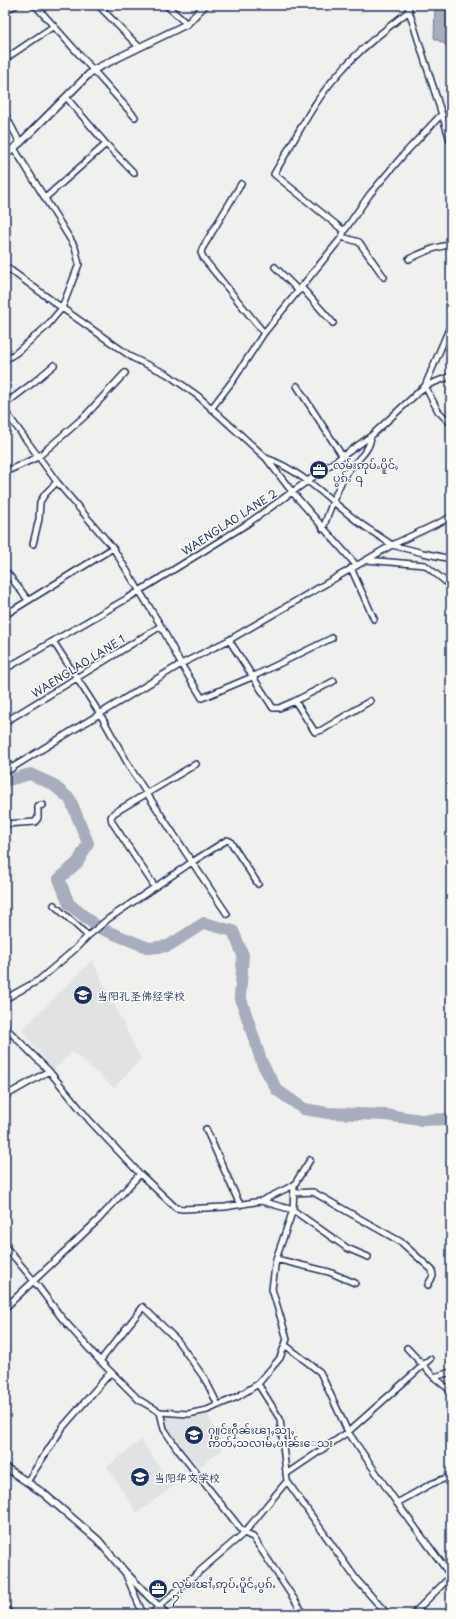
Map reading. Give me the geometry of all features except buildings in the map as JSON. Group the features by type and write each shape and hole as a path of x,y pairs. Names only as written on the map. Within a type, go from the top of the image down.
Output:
{"street":[{"path":"5,10 16,5"},
{"path":"35,5 135,117"},
{"path":"98,5 140,47"},
{"path":"166,5 187,24"},
{"path":"5,155 20,143 93,70 187,24 205,5"},
{"path":"408,5 408,11 451,143"},
{"path":"344,231 274,174 318,100 340,72 369,44 408,11"},
{"path":"5,59 54,26"},
{"path":"66,97 106,144 134,173"},
{"path":"5,114 20,143"},
{"path":"211,409 234,380 264,333 342,237 344,231 370,194 405,153 441,115"},
{"path":"45,198 106,144"},
{"path":"5,360 16,354 46,327 62,308 79,264 79,256 75,247 14,148"},
{"path":"241,184 202,249 201,254 264,333"},
{"path":"342,237 359,242 384,277"},
{"path":"409,259 438,247 451,245"},
{"path":"5,266 133,358 167,374 198,396 266,458 353,566 374,619"},
{"path":"275,267 301,289 333,323"},
{"path":"451,324 424,386 438,411 451,424"},
{"path":"5,404 54,365"},
{"path":"5,472 38,457 85,416 125,373"},
{"name":"WAENGLAO LANE 2","path":"5,669 139,591 247,524 293,493 371,436 424,386 451,376"},
{"path":"296,386 343,457"},
{"path":"6,415 57,482 113,548 161,626 181,664 202,698 252,677 332,638"},
{"path":"323,529 333,500 345,475 365,453 370,443 371,436"},
{"path":"266,458 279,462 309,481 361,524 392,545 424,554 451,558"},
{"path":"33,544 40,502 44,494 57,482"},
{"path":"5,772 181,664 229,640 353,566 392,545 451,517"},
{"path":"5,615 113,548"},
{"path":"366,560 424,565 451,586"},
{"path":"5,570 28,600"},
{"name":"WAENGLAO LANE 1","path":"5,722 161,626"},
{"path":"229,640 273,708 279,708 295,701 334,681"},
{"path":"53,641 100,714 148,794 227,914"},
{"path":"295,701 315,732 322,730 370,700"},
{"path":"5,758 11,769"},
{"path":"155,887 112,822 111,817 114,813 196,764"},
{"path":"5,824 36,822 38,818 38,806 43,805"},
{"path":"5,1000 39,980 108,919 227,840 230,841 258,884"},
{"path":"54,905 88,936"},
{"path":"5,1026 49,1071 90,1121 140,1174 176,1208 190,1209 240,1205 261,1201 294,1185 310,1160"},
{"path":"5,1096 49,1071"},
{"path":"206,1129 240,1205"},
{"path":"5,1308 98,1220 140,1174"},
{"path":"5,1246 61,1317 100,1361 139,1400 160,1412 188,1414 207,1410 237,1397 258,1384 280,1358 287,1339 272,1289 276,1259 293,1210 294,1185"},
{"path":"294,1193 313,1192 401,1242 432,1270 433,1276 428,1285"},
{"path":"261,1201 293,1210 348,1248 368,1257"},
{"path":"276,1259 330,1272 355,1282"},
{"path":"100,1361 143,1307 177,1340 205,1379 218,1405"},
{"path":"285,1345 320,1372 348,1432 397,1503 451,1575 413,1614"},
{"path":"407,1348 434,1377 451,1391"},
{"path":"286,1474 348,1432 430,1359"},
{"path":"27,1482 63,1427 111,1372"},
{"path":"434,1377 451,1372"},
{"path":"258,1384 280,1419 287,1481 356,1579 387,1614"},
{"path":"160,1412 164,1429 178,1450 244,1533 253,1537 304,1614"},
{"path":"5,1467 68,1513 98,1540 125,1572 166,1614"},
{"path":"397,1503 431,1484 451,1476"},
{"path":"152,1614 158,1607 244,1533 287,1481"},
{"path":"125,1572 143,1614"},
{"path":"5,1608 11,1614"}],"shaded area":[{"name":"当阳孔圣佛经学校","path":"92,960 141,1059 114,1088 73,1052 53,1070 22,1030"},
{"name":"ႁူင်းႁဵၼ်းၽႃႇသႃႇ ဢိတ်ႇသလၢမ်ႇပၢၼ်းေသး","path":"163,1414 183,1418 208,1414 222,1450 199,1467 158,1419"},
{"name":"当阳华文学校","path":"141,1440 173,1487 137,1513 107,1467"}],"water":[{"path":"435,5 451,5 451,48 434,38"}],"waterway":[{"path":"5,781 30,774 52,784 70,799 88,843 78,862 59,879 69,904 99,928 149,948 168,946 204,923 233,931 243,955 240,996 262,1063 277,1090 304,1109 328,1113 386,1115 421,1120 451,1119"}],"place":[{"name":"လုမ်းဢုပ်ႉပိူင်ႇ ပွၵ်ႉ ႖","path":"319,470"},
{"name":"当阳孔圣佛经学校","path":"83,995"},
{"name":"ႁူင်းႁဵၼ်းၽႃႇသႃႇ ဢိတ်ႇသလၢမ်ႇပၢၼ်းေသး","path":"194,1435"},
{"name":"当阳华文学校","path":"140,1477"},
{"name":"လုမ်းၽၢႆႇဢုပ်ႉပိူင်ႇပွၵ်ႉ ႒","path":"158,1589"}]}
